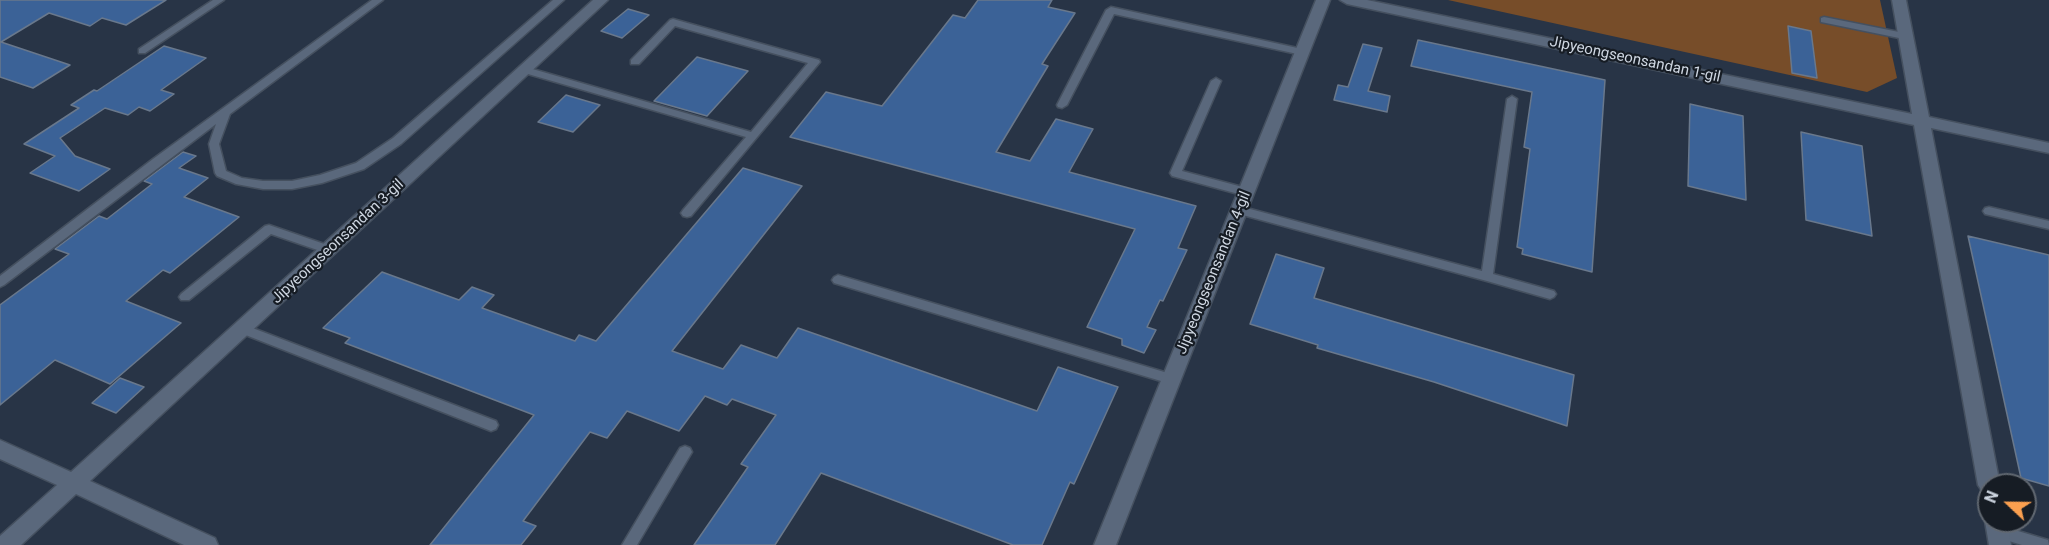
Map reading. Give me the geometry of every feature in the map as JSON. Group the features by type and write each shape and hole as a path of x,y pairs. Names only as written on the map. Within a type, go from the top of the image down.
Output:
{"street":[{"name":"Jipyeongseonsandan 3-gil","path":"6,545 601,0"},
{"name":"Jipyeongseonsandan 4-gil","path":"1105,545 1323,0"},
{"name":"Jipyeongseonsandan 1-gil","path":"1347,0 2049,148"},
{"path":"1899,0 1987,473"},
{"path":"0,448 207,545"}],"lane":[{"path":"142,51 219,0"},
{"path":"0,282 378,0"},
{"path":"225,112 214,144 221,173 240,181 263,185 292,185 321,179 360,166 397,141 559,0"},
{"path":"1062,105 1111,10 1302,52"},
{"path":"1824,20 1904,36"},
{"path":"635,62 673,22 815,62 687,213"},
{"path":"525,70 753,136"},
{"path":"1216,81 1176,173 1246,192"},
{"path":"1487,277 1512,99"},
{"path":"1239,210 1550,294"},
{"path":"1989,211 2049,225"},
{"path":"185,297 269,229 329,250"},
{"path":"838,280 1171,379"},
{"path":"242,329 490,425"},
{"path":"629,545 685,452"},
{"path":"2001,533 2043,545"}],"shaded area":[{"path":"1448,0 1880,0 1897,78 1867,92"}],"building":[{"path":"0,0 166,0 126,25 102,18 90,26 49,13 1,42 70,65 33,88 0,77"},
{"path":"978,0 1052,0 1048,7 1075,13 1042,64 1048,66 996,152 1030,161 1056,119 1093,129 1069,172 1196,206 1178,248 1187,250 1163,301 1160,300 1147,327 1156,330 1144,353 1122,345 1122,339 1087,327 1135,229 790,137 826,92 882,106 953,15 965,18"},
{"path":"628,9 649,15 622,38 601,31"},
{"path":"1788,26 1811,31 1817,78 1792,73"},
{"path":"1418,40 1605,80 1592,272 1522,254 1523,249 1517,247 1530,149 1524,147 1532,92 1411,66"},
{"path":"1363,44 1382,48 1368,91 1390,96 1387,112 1334,100 1338,85 1348,87"},
{"path":"164,46 206,58 161,90 174,94 150,111 139,107 128,115 105,108 60,138 75,156 110,169 79,191 30,173 55,156 24,144 79,108 71,105 94,90 97,91"},
{"path":"697,57 748,71 707,116 654,101"},
{"path":"566,95 600,105 573,132 538,122"},
{"path":"1690,104 1743,116 1746,200 1688,186"},
{"path":"1801,132 1862,146 1872,236 1806,220"},
{"path":"183,152 196,156 179,168 208,178 184,197 239,217 170,273 163,270 126,301 181,323 110,384 55,360 0,405 0,305 69,254 55,249 99,216 107,219 152,184 144,181"},
{"path":"743,168 802,186 672,351 723,369 741,345 777,358 798,328 1037,411 1058,367 1118,387 1074,484 1070,482 1042,545 1013,545 821,473 775,545 694,545 748,467 741,464 776,415 732,399 727,405 705,396 679,431 627,411 607,438 590,432 523,521 536,526 521,545 430,545 534,415 345,343 350,338 323,328 382,272 459,300 472,287 494,295 482,308 575,341 579,335 596,341"},
{"path":"1968,236 2049,255 2049,486 2037,483 2037,473 2020,473"},
{"path":"1276,254 1324,268 1314,298 1574,375 1567,426 1434,382 1317,348 1318,345 1250,324"},
{"path":"120,378 144,387 116,413 92,403"}]}
